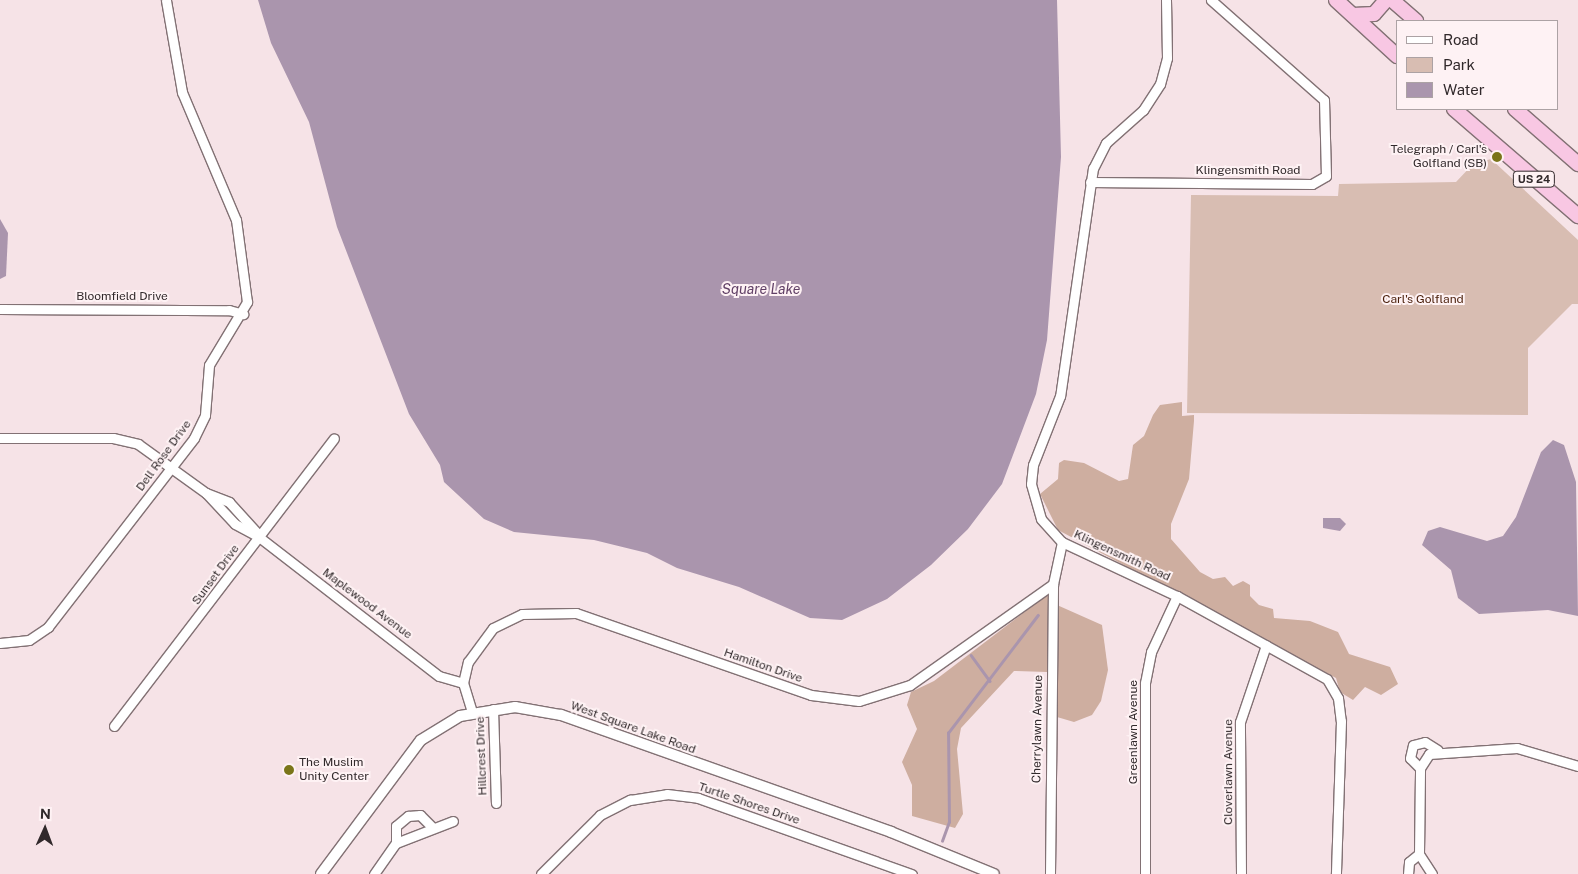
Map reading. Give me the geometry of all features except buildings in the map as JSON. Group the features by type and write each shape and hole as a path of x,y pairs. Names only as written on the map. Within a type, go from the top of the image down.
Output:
{"highway":[{"path":"1336,0 1396,55"},
{"path":"1353,15 1374,14 1386,0"},
{"path":"1392,0 1415,20"},
{"name":"US 24","path":"1455,110 1575,212"},
{"path":"1516,110 1578,164"}],"street":[{"name":"Dell Rose Drive","path":"0,643 29,640 48,627 172,467 203,422 209,365 243,314 247,289 240,233 182,92 166,0"},
{"name":"Klingensmith Road","path":"1166,0 1166,58 1160,84 1143,110 1104,145 1090,182 1060,396 1033,465 1031,484 1041,519 1062,542 1177,596 1266,645 1318,670 1338,698 1341,744 1336,874"},
{"name":"Klingensmith Road","path":"1090,182 1312,184 1326,176 1325,102 1211,0"},
{"name":"Bloomfield Drive","path":"0,309 229,310 243,314"},
{"name":"Maplewood Avenue","path":"0,438 125,440 148,449 206,493 243,514 259,537"},
{"name":"Sunset Drive","path":"114,726 334,438"},
{"name":"Maplewood Avenue","path":"206,493 222,513 259,537 439,676 463,683"},
{"path":"1053,584 1062,542"},
{"name":"Hamilton Drive","path":"463,683 468,662 492,628 522,614 557,611 591,618 811,695 841,701 877,699 910,685 955,658 1053,584"},
{"name":"Cherrylawn Avenue","path":"1050,874 1053,584"},
{"name":"Greenlawn Avenue","path":"1145,874 1145,683 1151,652 1177,596"},
{"name":"Cloverlawn Avenue","path":"1242,874 1240,722 1266,645"},
{"path":"463,683 472,712"},
{"name":"West Square Lake Road","path":"321,874 410,751 435,730 472,712 528,708 561,715 891,832 994,874"},
{"name":"Hillcrest Drive","path":"493,709 496,803"},
{"path":"1420,768 1410,758 1413,745 1425,742 1438,750"},
{"path":"1432,874 1419,854 1420,768 1429,754 1438,750 1517,748 1578,766"},
{"name":"Turtle Shores Drive","path":"541,874 607,810 639,797 667,794 698,798 912,874"},
{"path":"396,843 396,826 404,818 420,815 432,827"},
{"path":"374,874 396,843 432,827 453,821"},
{"path":"1408,874 1409,862 1419,854"}],"green space":[{"name":"Carl's Golfland","path":"1491,159 1578,240 1578,304 1572,304 1528,348 1528,415 1187,413 1191,195 1338,196 1339,184 1456,182 1473,164"}],"shaded area":[{"path":"1182,402 1182,416 1194,415 1194,421 1189,479 1171,524 1171,539 1200,572 1213,579 1225,577 1233,586 1243,581 1250,585 1250,596 1259,605 1273,609 1274,618 1310,621 1338,632 1349,654 1390,667 1398,684 1381,695 1365,687 1353,700 1340,692 1336,678 1058,530 1040,494 1058,479 1059,463 1064,460 1084,463 1119,481 1128,479 1133,445 1144,436 1153,415 1160,405"},
{"path":"1048,594 1050,667 1047,672 1014,671 961,728 957,749 963,814 955,828 912,816 912,785 902,762 917,729 907,705 911,692 934,681"},
{"path":"1057,605 1102,625 1108,670 1101,701 1092,715 1074,722 1057,717"}],"water":[{"name":"Square Lake","path":"258,0 1057,0 1061,157 1047,340 1036,394 1002,484 968,529 931,565 887,599 842,620 810,618 739,587 677,568 647,553 594,540 514,532 484,519 444,482 440,465 409,414 337,227 309,122 271,43"},
{"path":"0,219 8,233 6,276 0,279"},
{"path":"1553,440 1564,445 1576,482 1578,616 1548,610 1479,614 1458,598 1451,570 1422,545 1428,531 1440,527 1487,541 1503,536 1516,517 1541,452"},
{"path":"1323,518 1340,518 1346,524 1340,531 1323,528"}],"waterway":[{"path":"942,841 949,822 948,733 1038,615"},
{"path":"971,655 990,681"}],"place":[{"name":"Telegraph / Carl's Golfland (SB)","path":"1497,157"},
{"name":"The Muslim Unity Center","path":"289,770"}]}
